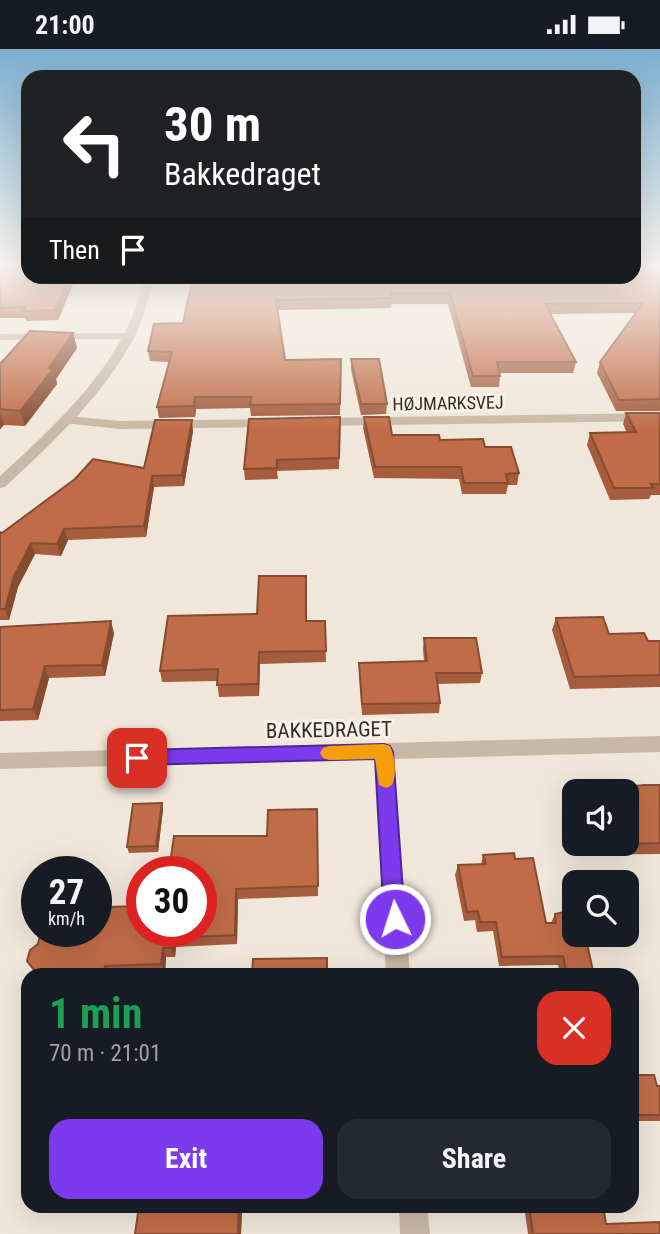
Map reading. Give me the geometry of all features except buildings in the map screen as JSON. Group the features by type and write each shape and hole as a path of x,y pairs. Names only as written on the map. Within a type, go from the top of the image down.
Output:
{"street":[{"path":"0,484 68,420 105,376 130,335 135,320"},
{"path":"0,337 130,335"},
{"name":"HØJMARKSVEJ","path":"68,420 120,425 660,417"},
{"name":"BAKKEDRAGET","path":"0,761 660,744"},
{"path":"384,752 398,968"},
{"path":"414,1213 415,1234"}],"slow traffic":[{"path":"329,753 384,752 386,780"}],"route":[{"path":"137,758 384,752 395,919"}]}
